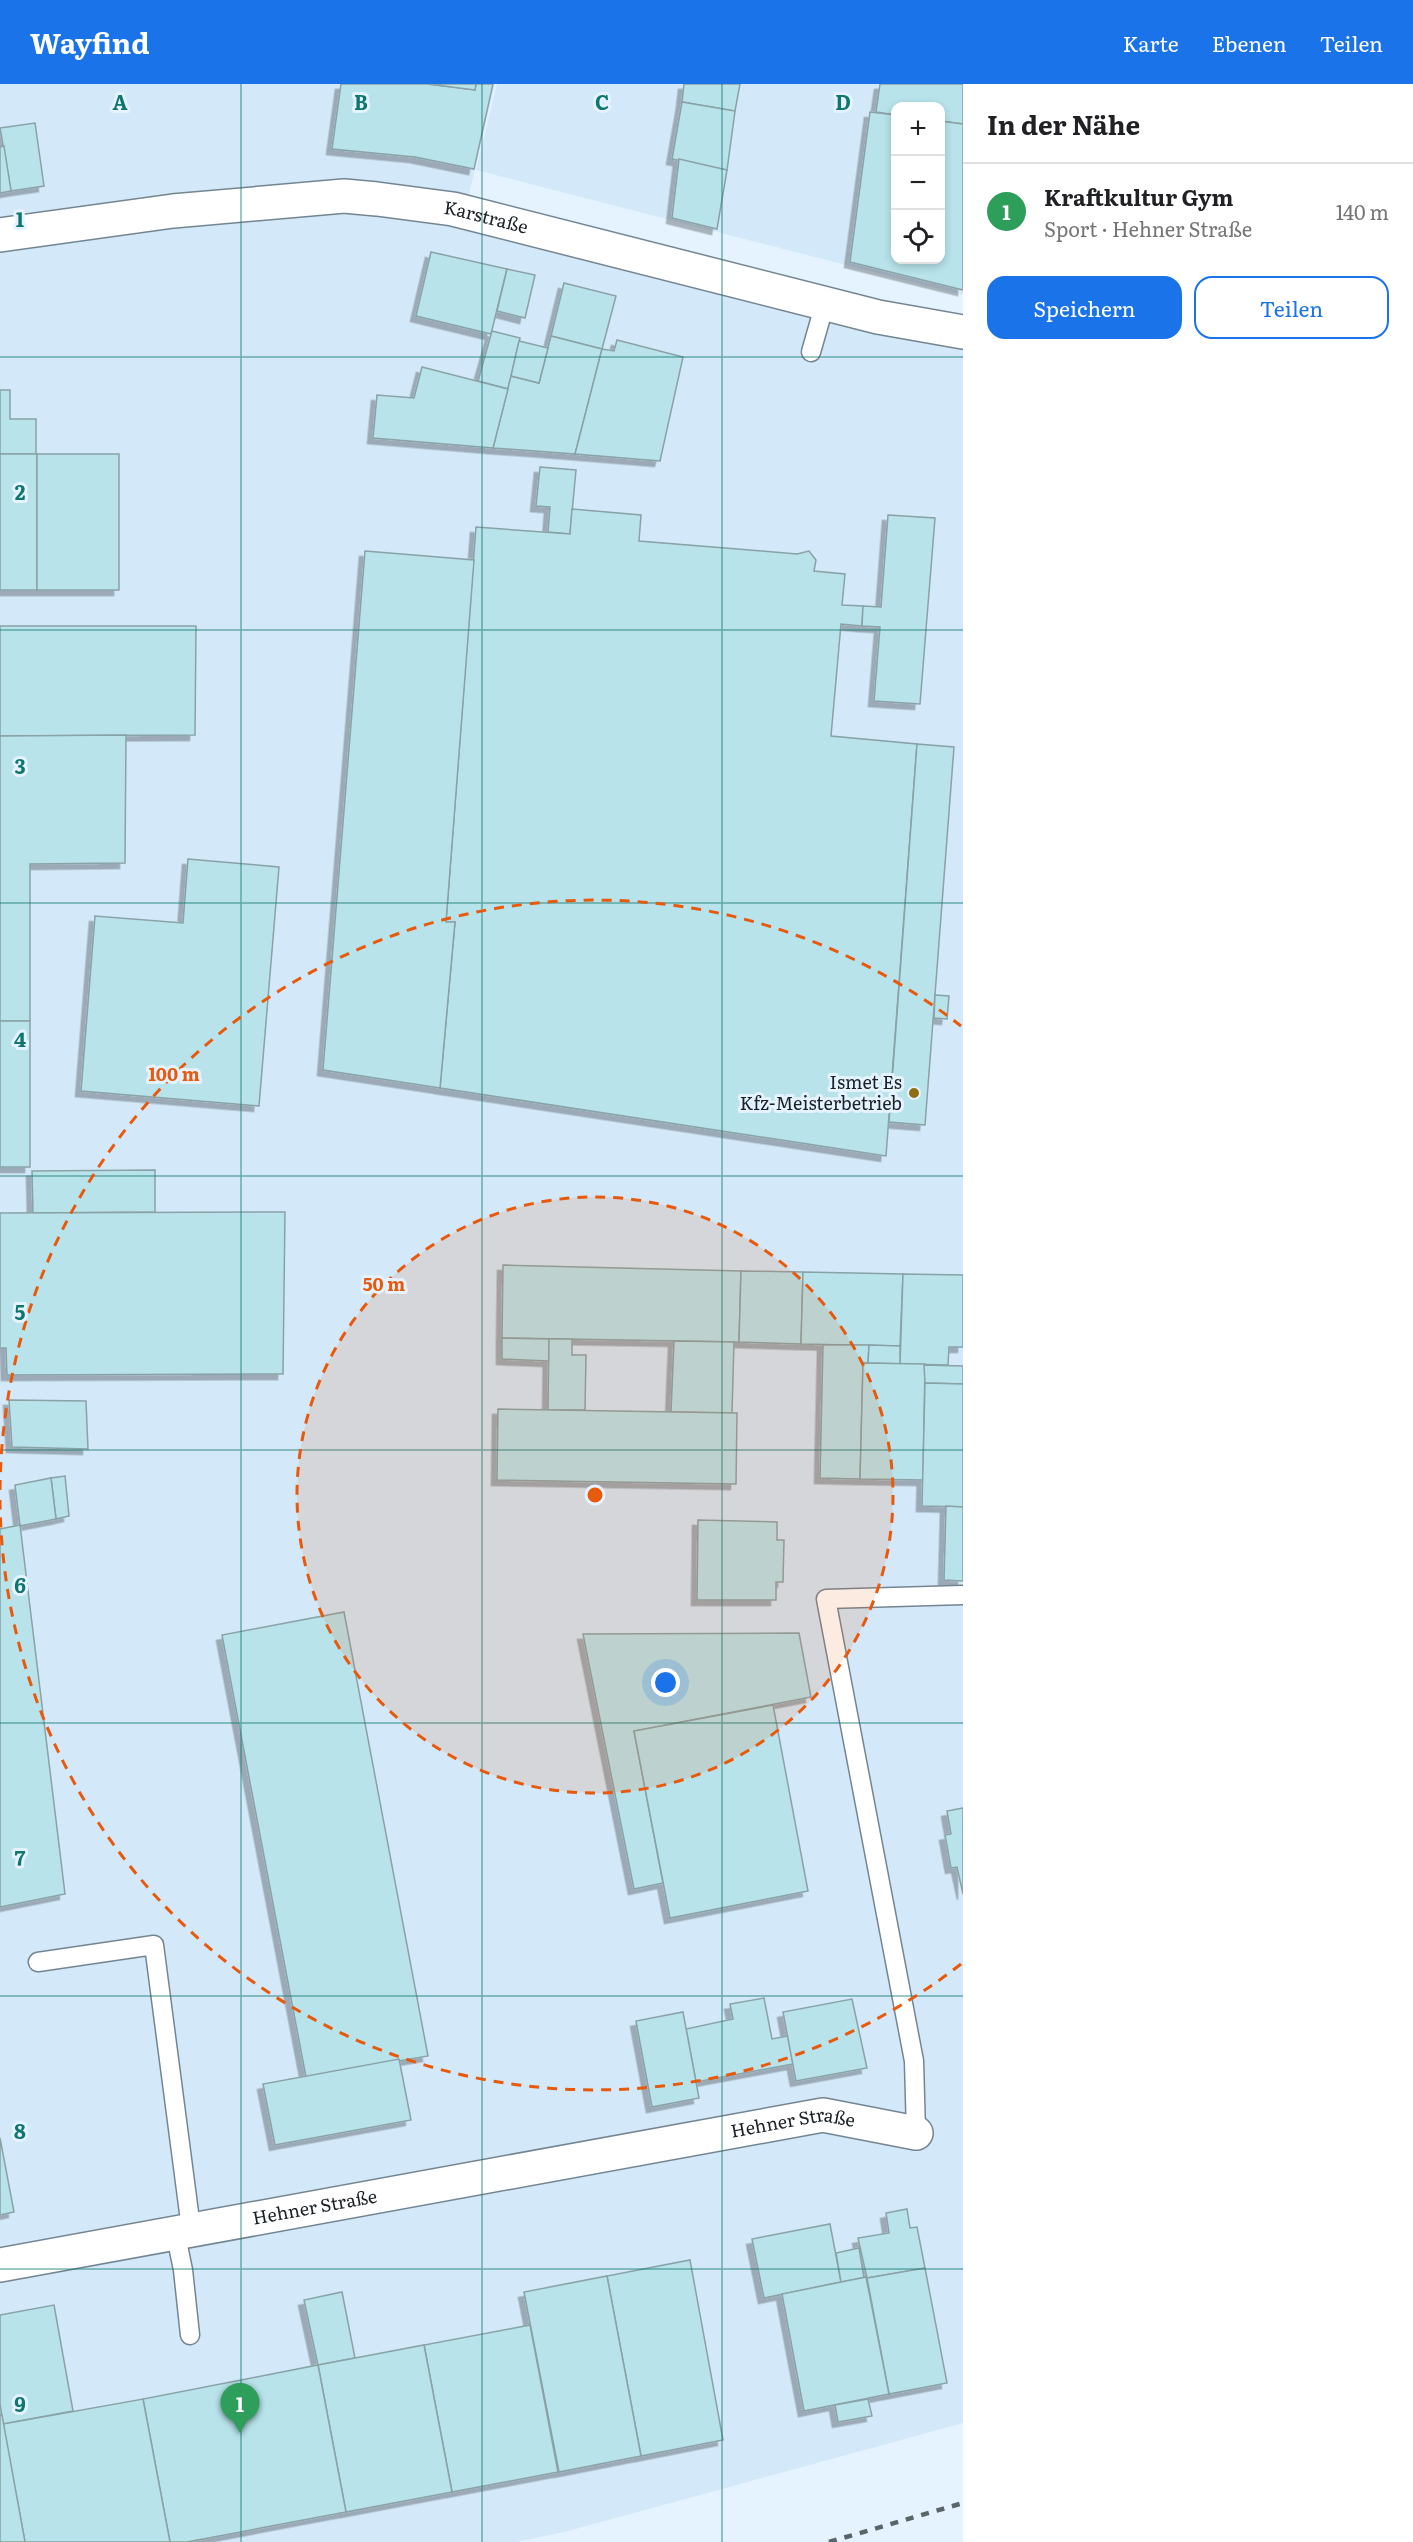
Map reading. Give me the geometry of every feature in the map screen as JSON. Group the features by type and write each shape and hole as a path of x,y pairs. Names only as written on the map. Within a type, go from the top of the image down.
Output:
{"street":[{"name":"Karstraße","path":"0,235 173,211 344,196 453,209 878,317 963,332"},
{"name":"Hehner Straße","path":"0,2265 823,2115 916,2133"}],"lane":[{"path":"811,352 825,303"},
{"name":"Hehner Straße","path":"916,2133 914,2061 826,1599 963,1594"},
{"path":"38,1962 154,1945 183,2230 183,2270 190,2335"}],"shaded area":[{"path":"0,84 495,84 466,207 963,332 963,2423 568,2531 516,2542 0,2542"},
{"path":"497,84 963,84 963,295 476,170"}],"building":[{"path":"341,84 428,84 475,90 476,84 493,84 474,169 415,157 332,149"},
{"path":"428,84 476,84 475,90"},
{"path":"684,84 740,84 735,111 682,102"},
{"path":"880,84 963,84 963,124 945,122 945,102 891,102 891,114 876,112"},
{"path":"682,102 735,111 727,170 672,159"},
{"path":"870,112 891,114 891,264 945,264 945,122 963,124 963,290 850,262"},
{"path":"35,123 44,186 11,191 0,128"},
{"path":"4,146 11,191 0,193 0,147"},
{"path":"679,159 727,170 717,229 672,218"},
{"path":"431,252 507,269 491,334 416,316"},
{"path":"507,269 535,275 525,318 497,311"},
{"path":"564,283 616,296 602,349 551,336"},
{"path":"492,331 520,338 508,389 478,381"},
{"path":"551,336 602,349 575,454 493,448 511,376 539,383"},
{"path":"617,340 683,357 660,461 575,454 602,349 614,351"},
{"path":"519,341 548,348 539,383 511,376"},
{"path":"422,367 508,389 493,448 373,438 377,395 414,398"},
{"path":"0,390 10,390 10,419 36,419 36,454 0,454"},
{"path":"0,454 37,454 37,590 0,590"},
{"path":"37,454 119,454 119,590 37,590"},
{"path":"540,467 576,470 570,534 548,532 550,507 536,506"},
{"path":"572,509 641,515 639,541 797,554 809,551 816,560 814,571 845,574 842,605 863,606 862,626 841,624 831,736 917,744 886,1156 440,1088 455,922 446,922 476,527 570,534"},
{"path":"888,515 935,518 920,704 874,701 880,627 862,626 863,606 881,607"},
{"path":"365,551 474,560 446,922 455,922 440,1088 323,1070"},
{"path":"0,626 196,626 195,735 0,736"},
{"path":"126,735 125,863 30,864 30,1021 0,1021 0,736"},
{"path":"917,744 954,747 925,1125 889,1122"},
{"path":"188,859 279,867 259,1106 81,1091 95,916 183,923"},
{"path":"935,995 949,996 947,1019 934,1018"},
{"path":"0,1021 30,1021 30,1167 0,1167"},
{"path":"155,1170 155,1212 33,1213 32,1171"},
{"path":"285,1212 283,1374 7,1375 6,1348 0,1348 0,1213"},
{"path":"503,1265 741,1271 739,1342 502,1338"},
{"path":"741,1271 803,1272 801,1344 739,1342"},
{"path":"803,1272 903,1274 900,1346 801,1344"},
{"path":"903,1274 963,1275 963,1347 949,1347 948,1365 900,1364"},
{"path":"502,1338 549,1339 549,1361 502,1359"},
{"path":"549,1339 572,1339 572,1355 586,1355 585,1410 548,1410"},
{"path":"674,1341 734,1342 732,1413 671,1412"},
{"path":"823,1345 869,1345 868,1363 863,1363 860,1479 820,1478"},
{"path":"869,1345 900,1346 900,1364 868,1363"},
{"path":"863,1363 925,1364 923,1480 860,1479"},
{"path":"924,1365 963,1366 963,1384 925,1383"},
{"path":"925,1383 963,1384 963,1507 922,1506"},
{"path":"9,1400 86,1401 88,1449 12,1447"},
{"path":"498,1409 737,1413 736,1484 497,1480"},
{"path":"65,1476 69,1516 56,1519 51,1478"},
{"path":"51,1478 56,1519 20,1526 15,1485"},
{"path":"946,1506 963,1507 963,1581 944,1580"},
{"path":"698,1520 777,1522 777,1540 784,1540 783,1582 776,1582 776,1600 697,1600"},
{"path":"20,1525 65,1894 0,1907 0,1529"},
{"path":"344,1612 428,2056 306,2077 222,1635"},
{"path":"799,1633 811,1697 634,1731 663,1883 634,1889 583,1634"},
{"path":"773,1705 808,1891 670,1918 634,1731"},
{"path":"963,1808 963,1894 957,1867 951,1868 945,1835 951,1834 947,1811"},
{"path":"764,1998 772,2039 788,2036 793,2064 696,2082 686,2029 733,2019 730,2004"},
{"path":"852,1999 867,2068 796,2081 783,2012"},
{"path":"683,2012 699,2098 652,2107 636,2021"},
{"path":"399,2059 411,2120 275,2145 263,2084"},
{"path":"0,2138 14,2212 0,2215"},
{"path":"907,2209 910,2228 917,2227 925,2268 867,2278 858,2238 889,2233 886,2213"},
{"path":"830,2224 841,2282 764,2298 752,2239"},
{"path":"859,2248 864,2278 841,2282 836,2253"},
{"path":"690,2260 723,2440 641,2456 607,2276"},
{"path":"925,2268 947,2383 889,2394 867,2278"},
{"path":"607,2276 641,2456 559,2472 524,2292"},
{"path":"866,2277 889,2394 804,2411 782,2294"},
{"path":"342,2292 355,2358 318,2365 304,2300"},
{"path":"54,2305 73,2411 3,2424 0,2403 0,2315"},
{"path":"530,2325 558,2472 452,2492 424,2345"},
{"path":"424,2345 452,2492 346,2512 318,2365"},
{"path":"318,2365 346,2512 187,2542 170,2542 143,2399"},
{"path":"143,2399 170,2542 25,2542 3,2424"},
{"path":"868,2399 872,2416 838,2422 835,2405"},
{"path":"0,2415 2,2415 25,2542 0,2542"}],"railway":[{"path":"829,2542 963,2503"}],"place":[{"name":"Ismet Es Kfz-Meisterbetrieb","path":"914,1093"},
{"name":"Kraftkultur Gym","path":"240,2433"}]}
